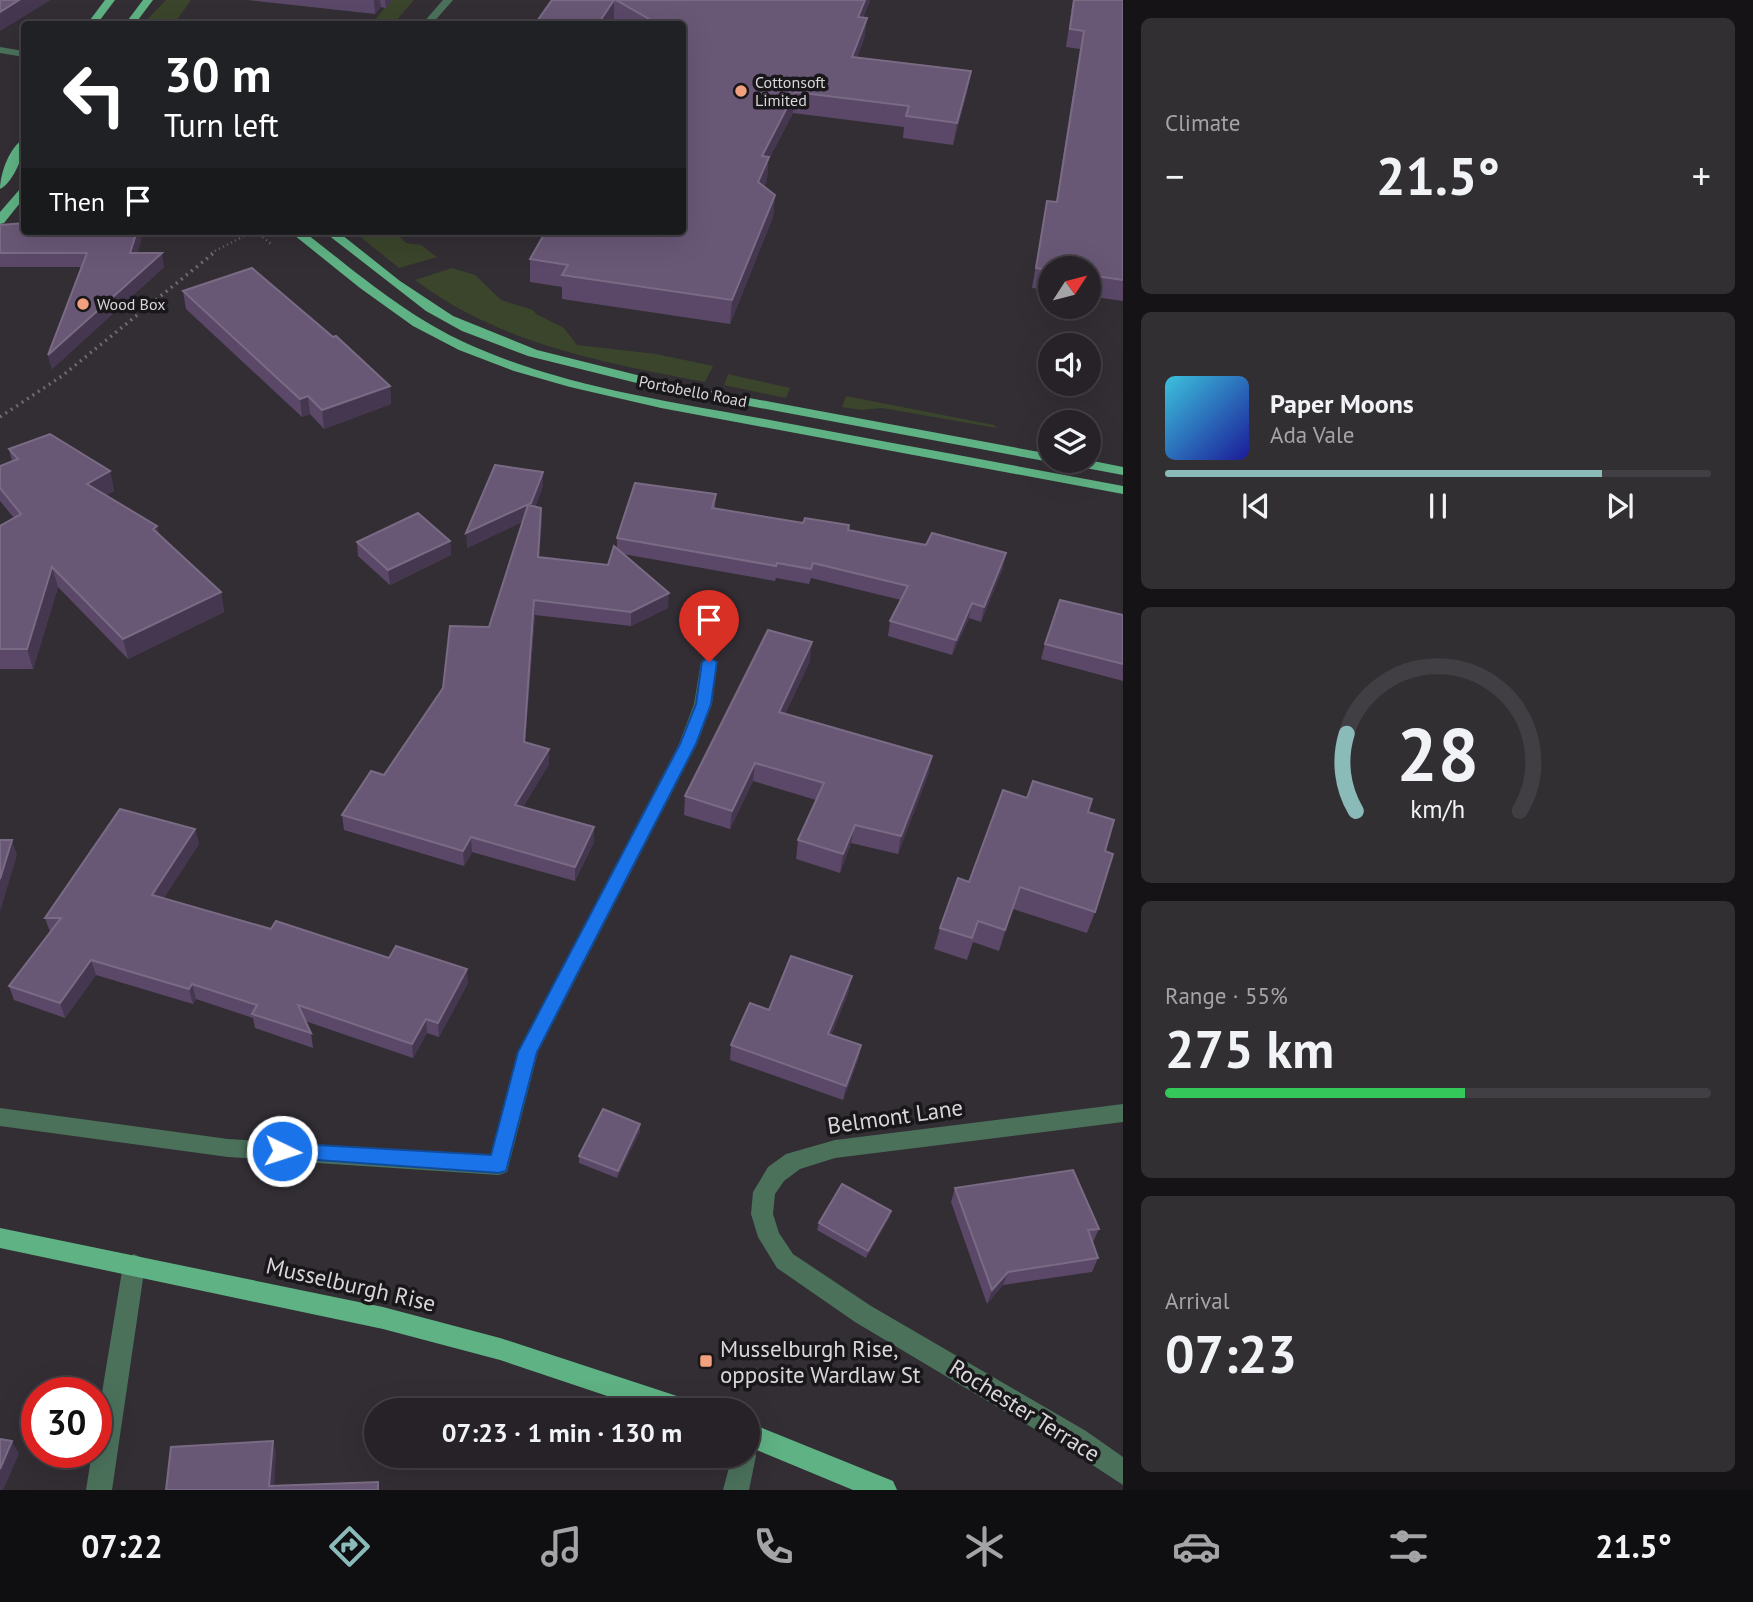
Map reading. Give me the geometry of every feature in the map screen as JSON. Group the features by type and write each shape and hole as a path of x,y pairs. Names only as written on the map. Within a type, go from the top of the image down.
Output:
{"main road":[{"path":"94,21 110,0"},
{"path":"132,21 148,0"},
{"path":"0,185 21,147"},
{"path":"0,220 21,195"},
{"name":"Portobello Road","path":"300,235 377,295 435,333 479,355 516,367 650,402 1123,490"},
{"name":"Portobello Road","path":"334,235 383,275 467,329 582,369 1038,456"},
{"path":"1101,467 1123,471"},
{"name":"Musselburgh Rise","path":"0,1238 383,1318 500,1349 647,1398"},
{"path":"760,1447 884,1490"}],"street":[{"path":"430,21 448,0"},
{"path":"0,50 21,54"},
{"path":"0,1117 228,1148 499,1165 527,1052 688,744 703,704 709,662"},
{"name":"Belmont Lane","path":"785,1261 769,1237 762,1214 762,1203 764,1192 776,1174 794,1161 835,1149 1123,1113"},
{"name":"Rochester Terrace","path":"785,1261 863,1314 1077,1440 1123,1472"},
{"path":"99,1490 134,1265"},
{"path":"736,1490 741,1468"}],"path":[{"path":"0,417 62,376 208,255 246,235"}],"green space":[{"path":"166,0 191,0 176,21 146,21"},
{"path":"392,0 414,0 396,21 374,21"},
{"path":"358,235 398,235 406,243 421,245 437,257 399,268"},
{"path":"452,268 475,275 501,300 533,310 564,328 577,345 656,354 713,366 705,382 590,358 517,335 448,302 415,280"},
{"path":"728,374 790,388 786,398 724,385"},
{"path":"846,396 994,425 997,428 882,408 861,410 842,407"}],"building":[{"path":"0,0 19,0 0,12"},
{"path":"552,0 614,0 600,21 537,21"},
{"path":"616,0 865,0 858,17 867,18 852,57 971,71 957,123 906,116 909,106 795,92 762,156 769,157 758,182 775,195 732,300 562,275 568,265 530,259 544,235 686,235 686,21 653,21"},
{"path":"1074,0 1123,0 1123,280 1101,277 1101,256 1038,256 1036,268 1047,201 1057,202 1084,31 1070,29"},
{"path":"21,223 21,235 136,235 130,253 162,253 48,355 87,253 0,253 0,225"},
{"path":"252,268 333,337 336,336 390,386 322,410 308,396 300,399 183,291"},
{"path":"50,434 110,471 87,484 157,526 153,529 221,592 123,639 52,567 27,649 0,649 0,526 21,514 0,488 0,466 18,459 9,449"},
{"path":"495,465 543,472 531,503 466,533"},
{"path":"635,483 716,494 712,508 803,523 805,518 849,525 848,530 926,545 932,533 1006,553 984,607 972,603 956,640 890,621 908,586 813,563 811,569 777,563 776,566 617,538"},
{"path":"528,505 541,508 538,557 608,565 614,546 669,593 631,612 534,600 524,742 549,749 515,805 594,827 575,867 471,837 463,851 342,815 371,771 384,775 443,688 450,626 489,627"},
{"path":"418,513 450,541 388,570 357,542"},
{"path":"1060,600 1123,615 1123,664 1045,644"},
{"path":"768,630 812,642 779,712 932,756 901,836 855,825 843,854 798,840 824,783 755,763 732,811 685,796"},
{"path":"1033,781 1092,799 1088,812 1114,820 1105,851 1113,854 1095,912 1020,887 1005,930 978,921 972,938 940,928 958,878 969,882 1003,790 1027,798"},
{"path":"120,809 195,829 152,895 271,929 276,921 389,958 396,946 467,969 438,1023 426,1019 412,1044 298,1005 311,1033 252,1014 257,1005 192,984 189,989 91,960 60,1003 9,986 61,918 45,918"},
{"path":"0,840 12,840 0,879"},
{"path":"791,956 852,976 828,1034 861,1045 846,1086 731,1045 750,1003 769,1010"},
{"path":"603,1109 640,1124 618,1171 579,1156"},
{"path":"1073,1170 1099,1229 1088,1230 1098,1258 1008,1272 992,1290 955,1188"},
{"path":"842,1184 891,1211 868,1251 819,1223"},
{"path":"0,1439 12,1441 0,1469"},
{"path":"273,1441 269,1486 378,1482 378,1490 166,1490 171,1447"}],"place":[{"name":"Cottonsoft Limited","path":"741,91"},
{"name":"Wood Box","path":"83,304"},
{"name":"Musselburgh Rise, opposite Wardlaw St","path":"706,1361"}],"route":[{"path":"282,1151 499,1165 527,1052 688,744 703,704 709,662"}]}
